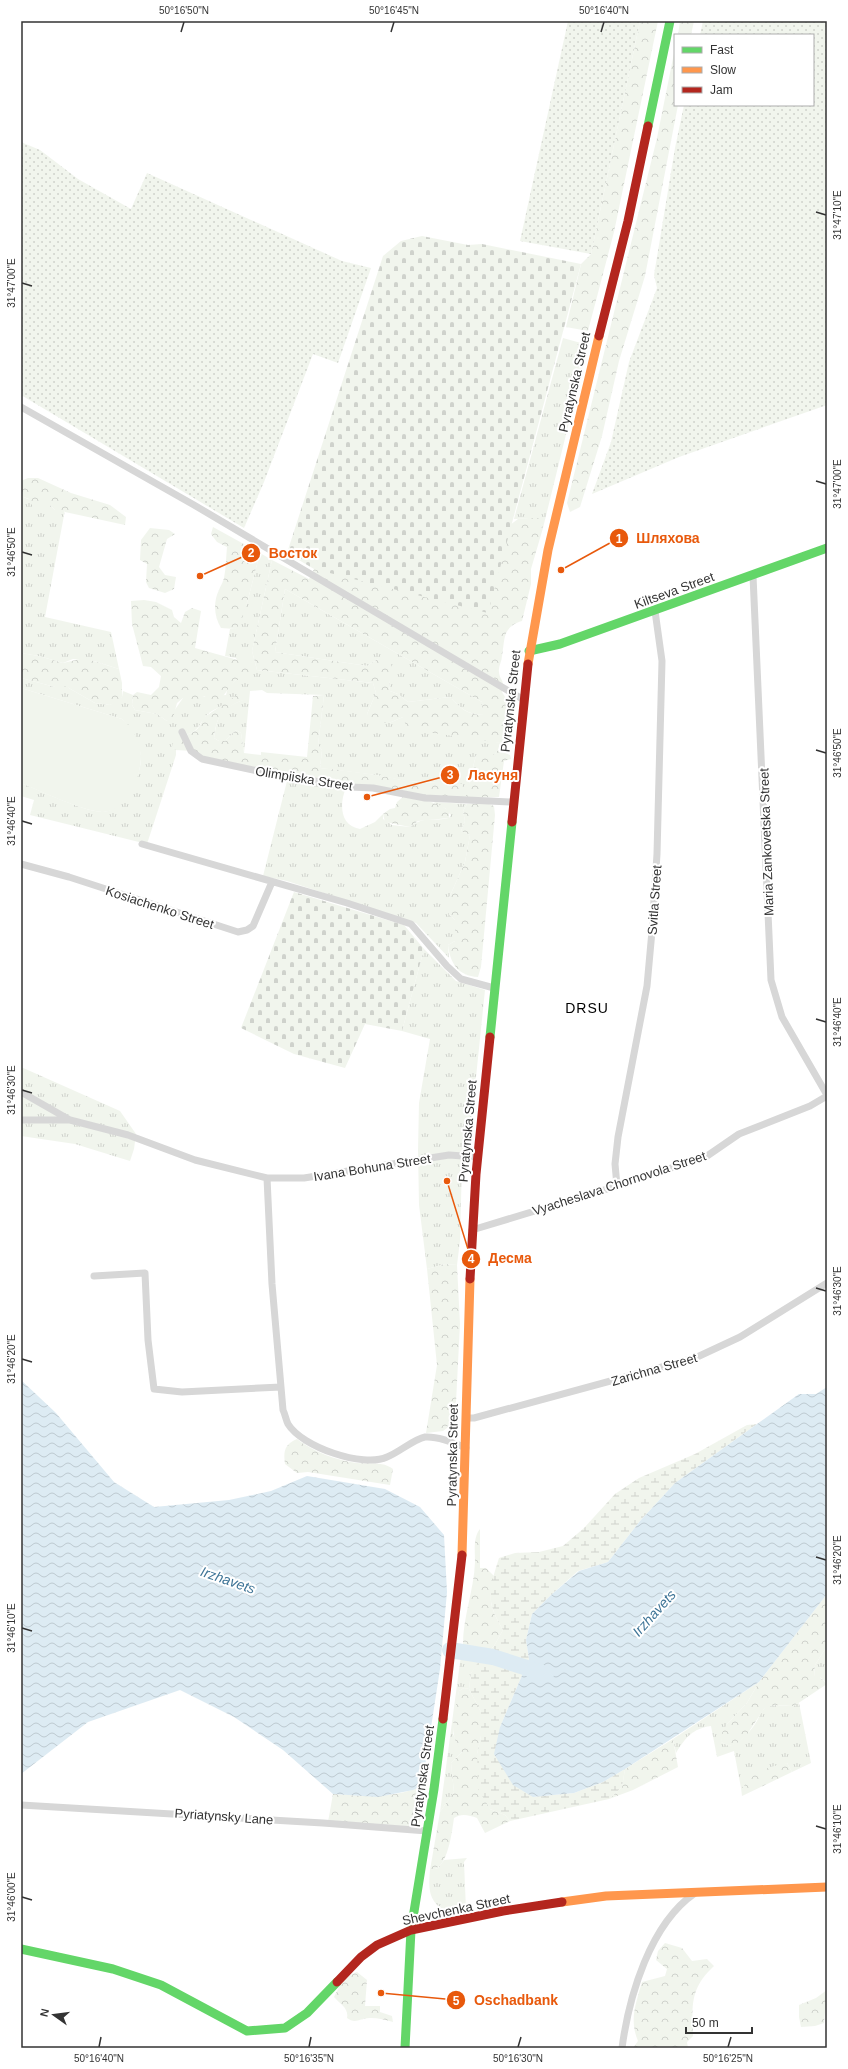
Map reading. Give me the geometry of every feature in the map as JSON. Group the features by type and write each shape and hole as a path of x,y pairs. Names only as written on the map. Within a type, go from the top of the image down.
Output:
{"street":[{"name":"Pyratynska Street","path":"405,2048 411,1930 449,1680 461,1570 466,1448 467,1323 477,1157 512,802 529,651 535,612 554,525 596,343 621,248 670,21"},
{"path":"21,407 194,505 524,700"},
{"name":"Kiltseva Street","path":"529,651 560,644 753,576 827,548"},
{"name":"Maria Zankovetska Street","path":"753,576 772,980 782,1017 827,1096"},
{"name":"Svitla Street","path":"617,1186 615,1164 618,1137 647,986 652,931 657,854 662,661 655,611"},
{"name":"Olimpiiska Street","path":"182,732 191,751 202,759 272,774 350,787 373,788 425,798 512,802"},
{"path":"142,844 347,903 411,924 446,966 461,979 494,988"},
{"name":"Kosiachenko Street","path":"21,864 69,877 238,932 247,930 253,926 272,882"},
{"name":"Ivana Bohuna Street","path":"21,1092 70,1120"},
{"name":"Vyacheslava Chornovola Street","path":"472,1230 617,1186 707,1156 739,1134 810,1106 827,1096"},
{"name":"Ivana Bohuna Street","path":"21,1120 70,1120 128,1135 195,1160 267,1178 304,1178 449,1155 477,1157"},
{"path":"267,1178 272,1284 283,1410 288,1425 309,1443 332,1454 372,1460 386,1458 425,1437 449,1442 466,1448"},
{"path":"94,1276 145,1273 148,1340 154,1389 182,1392 281,1387"},
{"name":"Zarichna Street","path":"466,1418 474,1418 695,1358 740,1337 827,1283"},
{"name":"Pyriatynsky Lane","path":"21,1806 323,1823 427,1831"},
{"name":"Shevchenka Street","path":"21,1949 113,1969 161,1985 247,2031 264,2031 285,2028 296,2021 307,2013 360,1957 377,1945 411,1930 503,1911 606,1896 827,1887"},
{"path":"622,2048 628,2015 638,1978 649,1952 681,1903 696,1892"}],"green space":[{"path":"568,21 640,21 591,254 520,241"},
{"path":"640,21 658,21 614,232 588,331 566,327 581,264 591,254"},
{"path":"680,21 694,21 691,34 678,34"},
{"path":"703,21 827,21 827,405 679,457 592,494 611,442 629,362 657,288 654,275 675,148 684,106 814,106 814,34 700,34"},
{"path":"674,53 674,106 678,106 645,276 619,361 602,436 580,507 570,512 567,503 657,138"},
{"path":"21,142 40,150 78,179 131,209 147,173 342,261 371,268 338,363 313,354 264,482 244,528 21,395"},
{"path":"422,236 468,245 482,244 581,264 488,613 314,569 287,553 383,256 401,241"},
{"path":"563,338 588,345 543,528 538,518 514,519"},
{"path":"28,478 38,478 71,493 110,505 126,517 125,525 65,512 65,510 55,510 50,505 32,505 29,499 21,496 21,481"},
{"path":"21,496 43,505 50,505 55,510 65,510 45,617 111,632 119,669 94,661 73,659 63,663 39,656 21,653"},
{"path":"539,518 543,528 531,569 531,584 522,621 511,627 506,634 499,668 503,682 502,692 510,705 511,711 509,735 507,739 500,743 407,729 403,717 389,723 375,723 367,714 376,693 373,683 257,670 252,651 272,560 309,579 314,569 353,558 510,525 518,519","holes":["285,589 482,702 483,715 473,714 465,710 450,697 408,702 398,694 390,691 389,680 395,674 389,660 378,659 367,666 275,652"]},
{"path":"213,527 260,553 240,625 235,629 221,628 217,619 215,604 224,578 227,547 217,542 211,534"},
{"path":"150,528 169,530 175,534 167,539 159,567 165,575 176,577 174,589 165,593 149,588 146,582 147,564 140,560 141,540"},
{"path":"260,553 272,560 252,651 257,670 373,683 376,693 367,714 389,723 403,717 500,743 498,750 494,755 476,755 469,783 470,798 458,798 440,783 406,781 376,775 320,768 322,750 318,745 324,695 267,693 262,690 250,691 244,753 241,733 236,730 225,741 219,741 214,738 217,722 222,712 245,699 212,711 194,731 183,735 172,747 176,750 176,755 147,844 30,815 34,800 21,796 21,783 84,808 102,812 110,810 124,800 130,792 135,783 141,756 134,736 122,719 21,688 21,678 55,687 67,687 95,703 110,705 122,697 123,691 133,695 132,705 135,710 157,714 167,721 183,698 226,695 228,687 236,680 245,680 236,658 225,656 230,629 235,629 247,603"},
{"path":"285,589 482,702 484,715 473,714 465,710 450,697 408,702 398,694 390,691 389,680 378,659 367,666 275,652"},
{"path":"144,600 156,602 172,610 174,617 181,623 185,612 192,608 201,611 195,648 252,664 250,676 245,680 236,680 223,696 213,704 208,702 205,696 192,701 183,698 177,703 173,718 167,721 157,714 135,710 132,705 133,695 137,692 151,695 159,687 161,676 151,667 143,666 132,624 131,601"},
{"path":"21,653 39,656 63,663 84,658 119,669 122,683 122,697 119,701 110,705 95,703 67,687 55,687 21,678"},
{"path":"21,688 122,719 129,726 135,735 141,751 140,764 131,792 119,806 102,812 94,811 21,783"},
{"path":"240,693 247,694 245,699 226,709 222,713 217,723 214,738 219,741 225,741 236,730 241,733 244,753 261,755 261,752 307,757 313,696 324,695 318,745 322,750 320,768 431,783 440,782 447,779 462,784 462,796 455,799 349,785 202,758 192,751 176,750 172,748 177,739 196,730 203,718"},
{"path":"498,750 510,755 511,759 504,761 499,797 470,798 466,796 476,755 494,755"},
{"path":"287,781 346,788 342,801 345,819 348,824 360,829 375,822 383,814 383,819 392,825 410,827 415,823 424,820 449,818 451,815 445,808 439,807 434,802 467,804 463,811 465,821 461,831 470,835 465,862 449,898 449,914 455,920 455,941 448,945 449,958 416,923 287,881 263,876"},
{"path":"404,796 439,805 449,811 449,818 418,821 410,827 385,822 383,814 390,809 395,808 397,802"},
{"path":"486,803 494,806 495,815 481,967 478,977 465,974 453,963 448,945 455,941 455,920 449,914 449,898 465,862 470,835 461,831 465,821 463,811 467,804"},
{"path":"294,892 404,925 424,949 402,1031 365,1024 345,1068 294,1054 241,1028"},
{"path":"424,949 456,981 485,990 469,1145 462,1162 460,1241 457,1265 445,1264 427,1269 419,1205 418,1150 419,1103 430,1039 402,1031"},
{"path":"21,1067 120,1111 136,1134 134,1149 130,1161 75,1144 21,1136"},
{"path":"445,1264 457,1265 460,1324 455,1422 443,1431 426,1433 437,1365 427,1269"},
{"path":"757,1424 675,1483 640,1521 608,1562 578,1571 532,1614 526,1640 529,1659 500,1727 533,1797 574,1793 603,1782 625,1769 622,1787 609,1799 510,1821 505,1815 490,1809 478,1789 477,1754 481,1736 481,1712 469,1689 471,1673 477,1664 494,1646 503,1630 493,1611 490,1595 499,1558 515,1553 539,1552 563,1546 584,1528 615,1494 639,1478 695,1454 747,1425"},
{"path":"297,1439 310,1448 333,1458 357,1463 376,1463 389,1466 393,1469 390,1485 308,1472 297,1473 285,1464 284,1455 287,1446"},
{"path":"480,1529 480,1568 486,1568 494,1576 491,1592 491,1604 503,1630 494,1646 487,1653 463,1648 464,1626 473,1584 475,1540"},
{"path":"827,1594 827,1646 815,1665 814,1676 820,1677 827,1684 794,1706 774,1705 764,1709 746,1736 736,1744 729,1746 721,1742 722,1733 727,1724 747,1703 759,1682"},
{"path":"827,1646 827,1683 820,1677 814,1677 815,1665"},
{"path":"461,1655 483,1658 471,1673 469,1689 464,1688 459,1691 453,1734 462,1752 451,1763 454,1792 440,1812"},
{"path":"759,1682 747,1703 727,1724 721,1742 729,1746 745,1736 752,1729 765,1708 769,1706 795,1705 799,1703 811,1763 792,1772 787,1763 752,1777 747,1784 741,1788 734,1751 717,1757 711,1726 699,1729 690,1735 683,1742 676,1753 673,1739"},
{"path":"464,1688 469,1689 481,1712 481,1736 477,1754 490,1809 505,1815 510,1821 485,1833 477,1818 459,1815 454,1818 445,1857 436,1869 430,1870 440,1812 454,1792 451,1763 462,1752 457,1745 453,1731 453,1723 459,1691"},
{"path":"673,1739 678,1767 633,1790 609,1799 622,1787 625,1769"},
{"path":"787,1763 792,1772 742,1796 741,1788 753,1776 760,1771"},
{"path":"422,1786 424,1789 419,1828 328,1822 333,1794 378,1796 400,1793"},
{"path":"467,1858 464,1862 466,1910 449,1913 437,1905 431,1896 429,1884 430,1870 438,1868 444,1860"},
{"path":"665,1943 682,1948 692,1961 707,1959 714,1966 700,1982 694,1998 692,2015 693,2036 687,2042 688,2048 633,2048 638,2041 634,2026 634,2012 642,1982 665,1976 667,1969 656,1960 658,1951"},
{"path":"357,1972 367,1980 365,2006 380,2006 380,2012 392,2016 393,2022 371,2018 353,2021 347,2018 347,2011 344,2006 334,1997 340,1985 349,1976"},
{"path":"827,1990 824,2023 815,2026 801,2027 799,2005 816,1998"}],"water":[{"path":"21,1380 56,1413 114,1482 154,1507 229,1500 271,1491 307,1476 385,1489 420,1507 444,1535 447,1592 440,1669 422,1786 413,1790 378,1797 333,1794 283,1750 234,1717 180,1690 88,1722 21,1774"},
{"path":"827,1387 827,1594 759,1682 603,1782 574,1793 533,1797 513,1785 494,1754 500,1727 529,1659 526,1640 532,1614 579,1571 608,1562 640,1521 675,1483 799,1394 816,1394"}],"waterway":[{"name":"Irzhavets","path":"450,1650 493,1657 546,1674"}],"traffic: fast":[{"path":"648,126 670,21"},
{"path":"529,651 560,644 827,548"},
{"path":"490,1037 512,822"},
{"path":"405,2048 411,1930 434,1789 443,1719"},
{"path":"21,1949 113,1969 161,1985 247,2031 285,2028 307,2013 337,1982"}],"traffic: slow":[{"path":"528,664 548,550 599,336"},
{"path":"462,1555 470,1279"},
{"path":"562,1902 606,1896 827,1887"}],"traffic: jam":[{"path":"599,336 628,221 648,126"},
{"path":"512,822 528,664"},
{"path":"470,1279 476,1174 490,1037"},
{"path":"443,1719 462,1555"},
{"path":"337,1982 361,1957 377,1945 411,1930 503,1911 562,1902"}],"place":[{"name":"Шляхова","path":"561,570"},
{"name":"Восток","path":"200,576"},
{"name":"Ласуня","path":"367,797"},
{"name":"Десма","path":"447,1181"},
{"name":"Oschadbank","path":"381,1993"}],"district":[{"name":"DRSU","path":"587,1008"}]}
